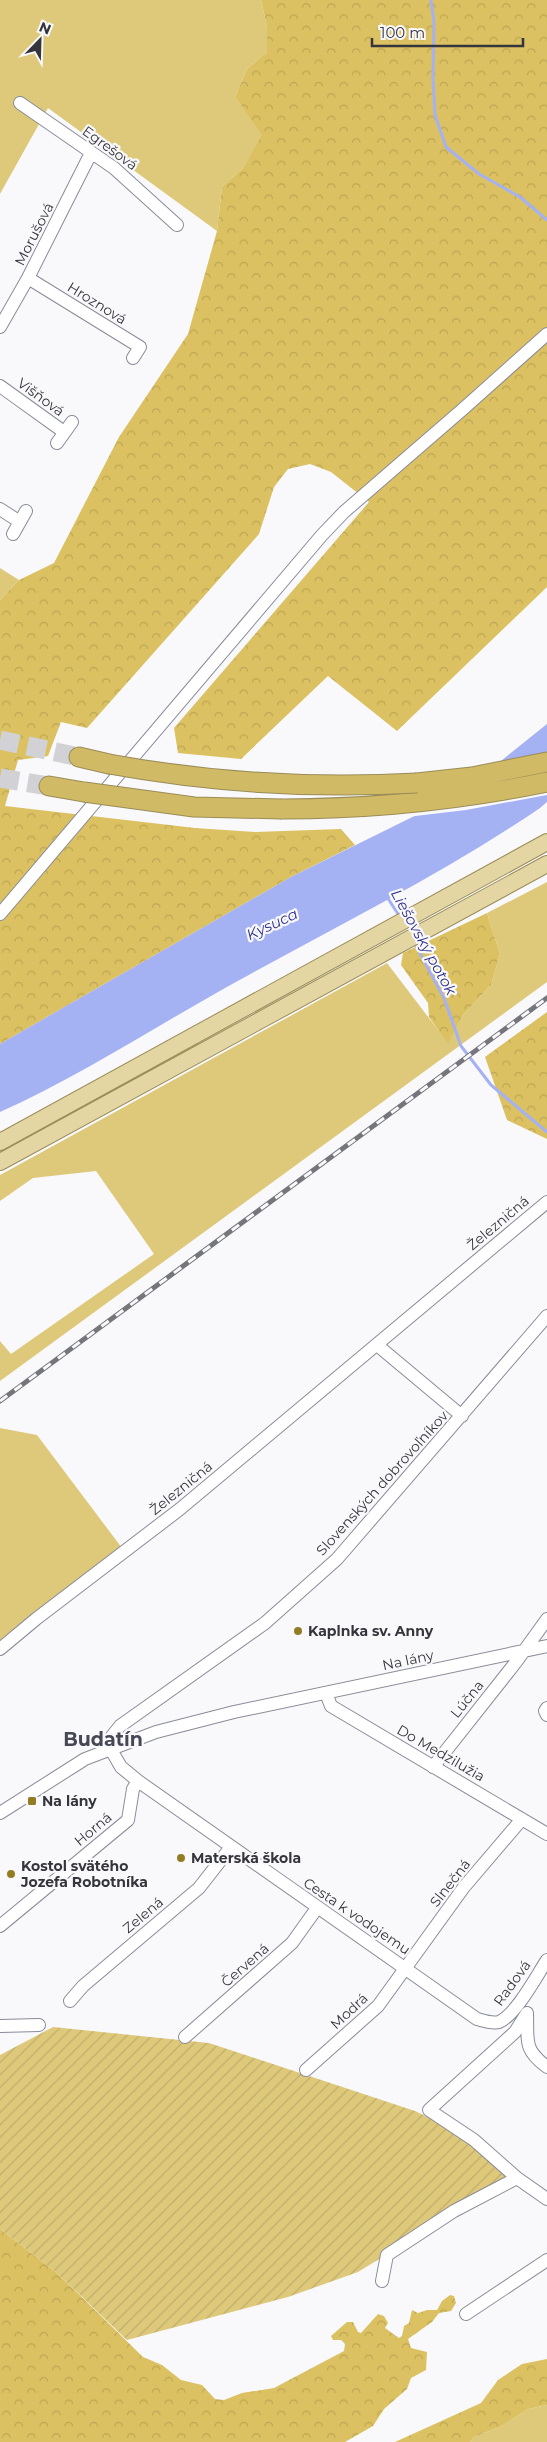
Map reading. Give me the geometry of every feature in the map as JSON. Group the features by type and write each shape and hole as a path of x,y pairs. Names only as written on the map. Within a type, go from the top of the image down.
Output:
{"highway":[{"path":"79,757 109,764 208,780 322,786 416,783 472,777 547,762"},
{"path":"49,786 194,807 317,809 417,803 547,782"}],"main road":[{"path":"0,1142 547,842"},
{"path":"0,1162 547,864"}],"street":[{"name":"Egrešová","path":"20,103 137,187 177,224"},
{"name":"Morušová","path":"0,327 28,278 91,153"},
{"name":"Hroznová","path":"28,278 140,348 133,358"},
{"path":"0,914 322,535 350,507 547,334"},
{"name":"Višňová","path":"0,386 64,432"},
{"path":"0,510 23,517 13,534"},
{"name":"Železničná","path":"0,1649 36,1619 180,1509 547,1202"},
{"name":"Slovenských dobrovoľníkov","path":"110,1748 112,1736 125,1722 265,1623 337,1559 547,1316"},
{"path":"377,1345 462,1416"},
{"name":"Lúčna","path":"433,1767 525,1651 547,1619"},
{"name":"Na lány","path":"0,1813 85,1759 110,1748 191,1722 547,1646"},
{"name":"Do Medzilužia","path":"326,1693 331,1706 547,1834"},
{"path":"547,1708 545,1711 547,1715"},
{"name":"Cesta k vodojemu","path":"110,1748 121,1767 230,1847 477,2019 491,2023 500,2022"},
{"name":"Horná","path":"0,1926 128,1820 133,1789 138,1781"},
{"name":"Slnečná","path":"406,1968 464,1887 522,1819"},
{"name":"Zelená","path":"70,2001 82,1986 199,1888 230,1847"},
{"name":"Červená","path":"185,2037 292,1943 318,1908"},
{"name":"Radová","path":"500,2022 510,2014 547,1960"},
{"name":"Modrá","path":"306,2070 378,2006 406,1968"},
{"path":"526,1990 529,2049 532,2056 547,2067"},
{"path":"527,2013 515,2032 428,2110 474,2140 517,2178 547,2199"},
{"path":"0,2026 39,2025"},
{"path":"382,2281 387,2255 454,2212 517,2178"},
{"path":"466,2314 547,2260"}],"shaded area":[{"path":"0,0 261,0 267,27 267,52 247,69 235,97 263,135 243,168 222,187 217,231 48,108 0,194"},
{"path":"0,568 19,580 0,600"},
{"path":"547,882 547,982 0,1381 0,1341 11,1354 154,1254 96,1171 33,1178 0,1201 0,1175 387,963 448,1043 463,1015 491,985 500,954 487,913"},
{"path":"197,1042 199,1046 0,1155 0,1149"},
{"path":"0,1428 37,1435 122,1548 0,1644"},
{"path":"53,2027 209,2043 415,2111 465,2135 525,2179 430,2228 358,2272 288,2297 127,2340 56,2272 0,2229 0,2055"},
{"path":"547,2405 547,2442 470,2442 474,2437 502,2426 528,2409"}],"green space":[{"path":"261,0 547,0 547,587 397,731 328,676 241,759 178,753 174,728 369,502 331,472 310,464 288,469 274,487 259,534 87,728 61,722 48,756 18,760 5,806 195,828 255,832 341,829 355,845 291,877 0,1044 0,600 19,580 54,563 119,437 188,334 217,231 222,187 243,168 262,135 235,97 247,69 267,52 267,27"},
{"path":"487,913 500,954 491,985 463,1015 448,1044 429,1017 428,1003 401,965 403,953"},
{"path":"547,1012 547,1139 507,1120 485,1057"},
{"path":"0,2229 56,2272 143,2357 162,2365 181,2380 202,2385 215,2399 224,2400 242,2393 274,2388 344,2351 345,2344 341,2340 333,2340 331,2336 347,2322 353,2322 358,2332 361,2333 378,2314 384,2316 388,2323 385,2328 399,2338 402,2336 404,2326 409,2323 412,2310 418,2313 427,2310 437,2310 442,2301 450,2295 454,2296 456,2303 451,2311 439,2313 432,2322 408,2339 411,2348 427,2352 426,2370 411,2378 407,2389 384,2409 373,2426 345,2442 0,2442"},
{"path":"547,2359 547,2405 528,2409 502,2426 474,2437 470,2442 395,2442 481,2403 498,2380 522,2364"}],"water":[{"name":"Kysuca","path":"547,724 547,802 540,808 464,857 225,988 58,1084 0,1112 0,1044 291,877 461,793"}],"pier":[{"path":"547,773 547,795 466,810 407,817 460,791"}],"waterway":[{"path":"431,0 434,22 433,78 435,115 446,147 479,174 520,197 547,220"},
{"name":"Liešovský potok","path":"387,897 400,917"},
{"name":"Liešovský potok","path":"414,942 444,998 461,1046 491,1085 547,1132"}],"tunnel":[{"path":"0,740 79,757"},
{"path":"0,778 49,786"}],"railway":[{"path":"0,1401 547,998"}],"place":[{"name":"Kaplnka sv. Anny","path":"298,1631"},
{"name":"Na lány","path":"32,1801"},
{"name":"Materská škola","path":"181,1858"},
{"name":"Kostol svätého Jozefa Robotníka","path":"11,1874"}],"district":[{"name":"Budatín","path":"103,1739"}]}
